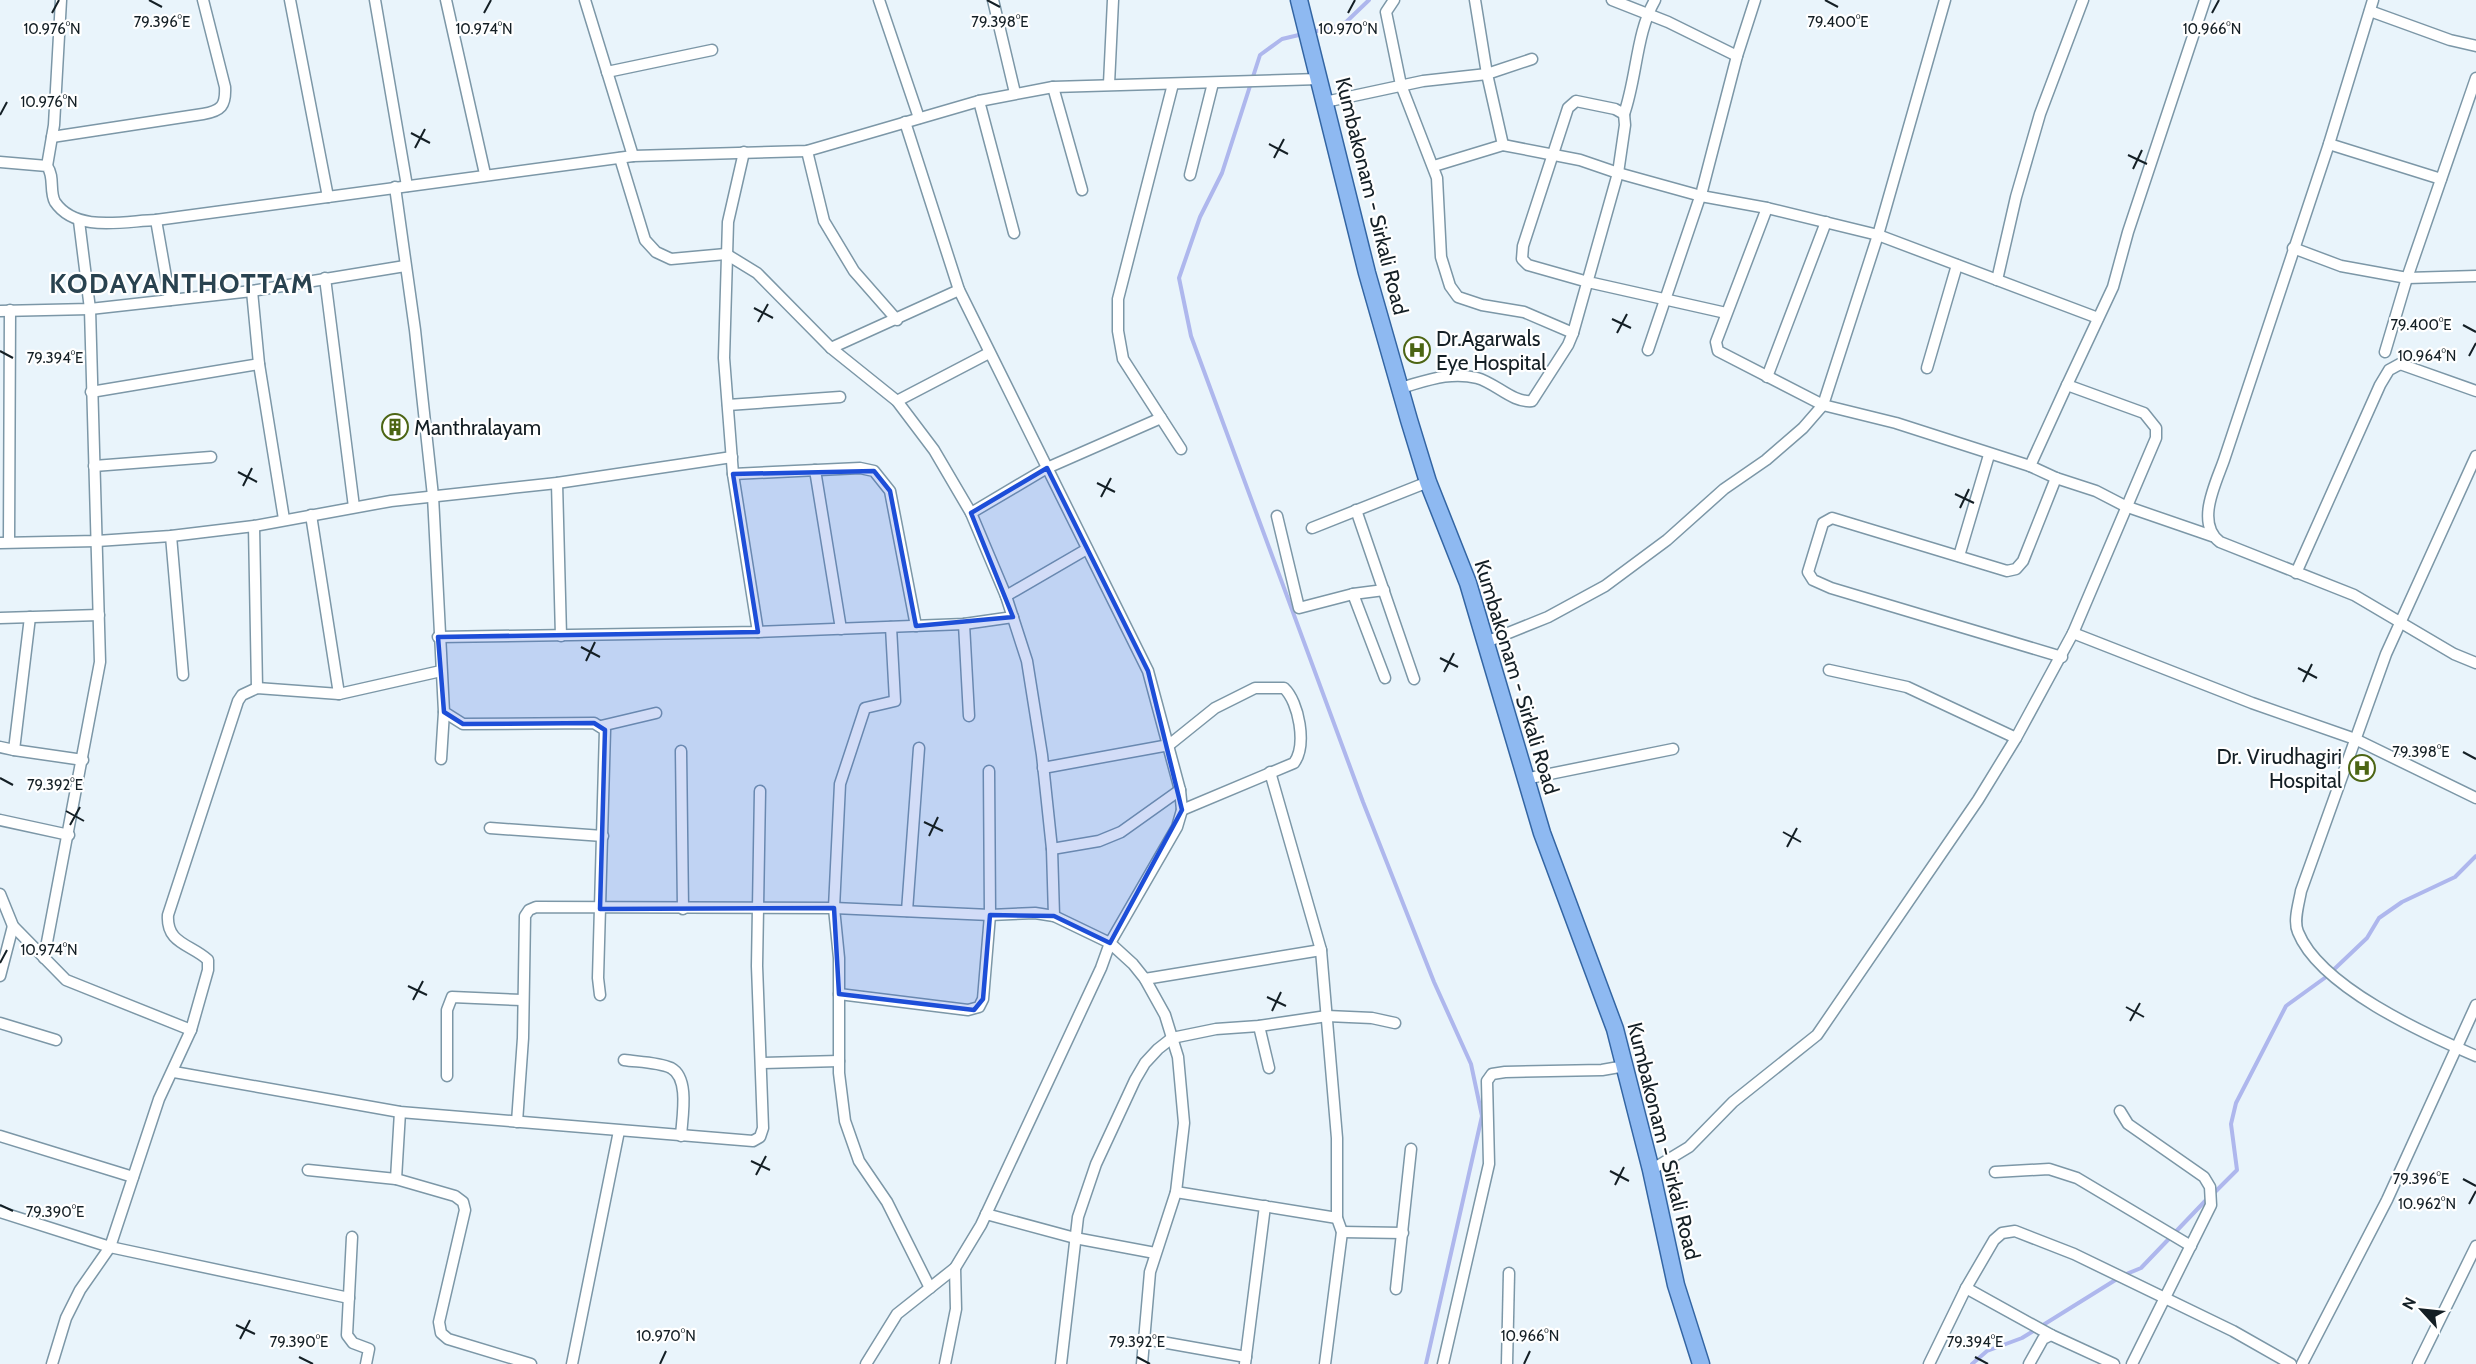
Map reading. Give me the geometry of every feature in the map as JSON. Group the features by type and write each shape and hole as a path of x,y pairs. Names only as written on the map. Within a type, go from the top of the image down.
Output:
{"main road":[{"name":"Kumbakonam - Sirkali Road","path":"1299,0 1367,273 1400,388 1428,482 1468,583 1542,833 1615,1029 1652,1170 1676,1286 1701,1364"}],"street":[{"path":"61,0 52,137 47,166 51,172 53,199 64,214 78,221 156,220 485,174 633,156 807,151 979,101 1053,87 1319,79"},
{"path":"52,137 210,113 222,108 225,87 203,0"},
{"path":"290,0 328,197"},
{"path":"375,0 407,186"},
{"path":"446,0 485,174"},
{"path":"586,0 633,156"},
{"path":"879,0 920,118"},
{"path":"993,0 1015,93"},
{"path":"1109,84 1113,0"},
{"path":"1394,0 1386,12 1401,85 1415,127 1434,166 1437,178 1441,257 1450,286 1458,297 1482,305 1524,312 1573,333"},
{"path":"1475,0 1487,74 1503,145"},
{"path":"1612,0 1668,22 1737,56"},
{"path":"1400,388 1453,374 1479,378 1513,397 1532,401 1568,345 1573,333 1618,173 1625,125 1624,114 1634,87 1647,15 1655,0"},
{"path":"1648,350 1701,196 1737,56 1755,0"},
{"path":"1486,642 1548,617 1605,586 1667,540 1724,489 1766,460 1803,428 1823,405 1878,235 1945,0"},
{"path":"1997,280 2016,197 2040,114 2083,0"},
{"path":"2030,466 2113,287 2128,232 2205,0"},
{"path":"2212,536 2208,509 2329,144 2372,5 2450,40 2476,46"},
{"path":"607,72 712,50"},
{"path":"1325,102 1401,85 1487,74 1532,59"},
{"path":"2385,352 2407,278 2476,78"},
{"path":"1190,175 1213,83"},
{"path":"1173,84 1118,299 1118,331 1124,359 1180,448"},
{"path":"1053,87 1082,190"},
{"path":"979,101 1014,233"},
{"path":"1624,114 1616,109 1576,101 1568,108 1523,246 1522,259 1528,265 1588,282 1726,313"},
{"path":"866,1364 897,1314 955,1268 986,1214 1101,968 1110,944 1177,827 1182,810 1180,790 1148,671 959,290 904,122"},
{"path":"2329,144 2441,179"},
{"path":"1434,166 1503,145 1580,160 1701,196 1767,208 1878,235 2098,318"},
{"path":"807,151 824,221 854,271 897,320"},
{"path":"744,152 728,222 724,358 733,474 758,632"},
{"path":"620,158 645,240 656,252 671,258 726,255 757,273 831,348 897,401 934,450 971,513 1006,596 1028,661 1052,849 1054,916"},
{"path":"0,162 47,166"},
{"path":"395,188 433,496 438,637 444,712 441,759"},
{"path":"1767,208 1726,313 1716,347 1767,377 1823,405 1896,423 2030,466 2056,478 2096,491 2125,506 2212,536 2296,573 2354,595 2454,654 2476,663"},
{"path":"156,220 170,300"},
{"path":"44,958 100,662 90,309 78,221"},
{"path":"1767,377 1826,222"},
{"path":"2293,248 2341,266 2407,278 2476,276"},
{"path":"1927,368 1957,265"},
{"path":"405,266 252,291 90,309 5,311 4,543 97,541 171,536 254,526 354,507 433,496 557,483 732,458"},
{"path":"326,278 354,507"},
{"path":"831,348 959,290"},
{"path":"252,291 259,364 284,519"},
{"path":"897,401 989,353"},
{"path":"91,392 259,364"},
{"path":"2296,573 2389,370 2400,364 2476,391"},
{"path":"1652,1170 1689,1147 1733,1102 1817,1035 1978,800 2062,657 2156,438 2156,428 2144,413 2067,385"},
{"path":"728,405 840,397"},
{"path":"971,513 1047,468 1161,418"},
{"path":"1959,556 1989,454"},
{"path":"2476,456 2400,623 2355,739 2301,891 2297,931 2313,955 2344,986 2424,1034 2476,1056"},
{"path":"94,466 211,457"},
{"path":"733,474 860,468 874,471 883,479 890,491 916,626"},
{"path":"815,470 841,629"},
{"path":"2056,478 2023,561 2016,569 2007,571 1832,518 1823,523 1808,572 1813,580 1831,588 2062,657"},
{"path":"1312,528 1428,482"},
{"path":"557,483 561,636"},
{"path":"1356,510 1414,679"},
{"path":"311,515 339,694"},
{"path":"1277,516 1299,608 1353,594 1384,590"},
{"path":"254,526 257,688"},
{"path":"171,536 183,675"},
{"path":"1006,596 1087,549"},
{"path":"1353,594 1385,678"},
{"path":"0,618 99,615"},
{"path":"14,750 30,617"},
{"path":"438,637 758,632 964,624 1013,617"},
{"path":"964,624 969,716"},
{"path":"891,627 895,701 865,708 840,784 834,908 839,958 839,1061 844,1121 859,1161 887,1202 930,1288"},
{"path":"2073,633 2252,703 2355,739 2476,798"},
{"path":"1829,669 1907,687 2016,738"},
{"path":"52,1364 80,1290 110,1247 159,1098 174,1072 191,1030 208,970 208,960 200,953 179,943 170,934 168,915 238,701 242,695 257,688 339,694 441,671"},
{"path":"1043,768 1169,746 1215,708 1255,688 1284,688 1292,695 1301,742 1300,754 1294,763 1182,810"},
{"path":"444,712 463,724 594,723 601,726 656,713"},
{"path":"600,995 597,978 607,737 601,726"},
{"path":"0,747 83,760"},
{"path":"907,911 919,748"},
{"path":"1524,778 1673,749"},
{"path":"681,751 683,909"},
{"path":"839,994 974,1010 984,999 990,915 989,771"},
{"path":"1270,772 1321,950 1337,1138 1337,1218 1342,1232 1325,1364"},
{"path":"1052,849 1100,841 1121,832 1180,790"},
{"path":"174,1072 400,1112 746,1142 760,1137 763,1128 757,909 760,791"},
{"path":"0,823 69,835"},
{"path":"490,828 603,836"},
{"path":"0,894 14,926 66,980 82,989 191,1030"},
{"path":"517,1122 524,1038 522,1000 525,916 529,910 536,907 834,908 990,915 1035,913 1054,916 1110,944 1133,964 1145,979 1165,1015 1178,1057 1184,1123 1176,1192 1150,1272 1142,1364"},
{"path":"0,976 14,926"},
{"path":"1145,979 1321,950"},
{"path":"447,1076 447,1010 452,997 522,1000"},
{"path":"2302,1364 2387,1200 2476,1005"},
{"path":"1061,1364 1078,1217 1096,1164 1145,1062 1172,1038 1216,1029 1259,1026 1327,1016 1371,1018 1395,1023"},
{"path":"0,1023 56,1040"},
{"path":"1259,1026 1269,1068"},
{"path":"624,1060 670,1068 676,1072 682,1090 681,1136"},
{"path":"763,1063 839,1061"},
{"path":"1443,1364 1489,1164 1487,1081 1492,1074 1505,1072 1602,1070 1625,1066"},
{"path":"2120,1111 2128,1124 2204,1177 2210,1187 2211,1205 2132,1364"},
{"path":"396,1179 400,1112"},
{"path":"572,1364 619,1131"},
{"path":"0,1136 133,1177"},
{"path":"1396,1289 1411,1149"},
{"path":"1995,1172 2049,1169 2077,1178 2191,1246"},
{"path":"308,1170 396,1179 455,1196 463,1202 465,1210 439,1322 441,1332 448,1339 531,1364"},
{"path":"1176,1192 1337,1218"},
{"path":"1144,1339 1245,1360 1264,1206"},
{"path":"0,1212 110,1247 349,1298"},
{"path":"986,1214 1075,1238 1155,1253"},
{"path":"1929,1364 1966,1288 1994,1240 2002,1233 2015,1231 2074,1254 2165,1300 2234,1331 2291,1364"},
{"path":"1342,1232 1403,1233"},
{"path":"352,1237 347,1335 353,1343 369,1349 366,1364"},
{"path":"2418,1364 2476,1246"},
{"path":"945,1364 956,1309 955,1268"},
{"path":"1507,1364 1509,1273"},
{"path":"1966,1288 2051,1335 2114,1364"},
{"path":"2030,1364 2043,1339 2051,1335"}],"highlighted area":[{"path":"1047,468 1148,671 1182,810 1110,943 1054,916 990,915 983,999 974,1010 839,994 834,908 600,909 605,730 594,723 463,724 444,712 438,637 758,632 733,474 874,471 890,491 916,626 1013,617 971,513"}],"waterway":[{"path":"1313,32 1343,25 1369,0"},
{"path":"1303,34 1282,39 1260,55 1222,173 1200,217 1179,278 1191,336 1363,802 1434,982 1471,1064 1482,1116 1426,1364"},
{"path":"2214,1193 2237,1170 2231,1124 2236,1103 2286,1006 2326,977 2367,938 2379,918 2402,902 2455,877 2476,856"},
{"path":"2124,1275 2141,1268 2208,1198"},
{"path":"1972,1364 1987,1351 2022,1338 2117,1279"}],"place":[{"name":"Dr.Agarwals Eye Hospital","path":"1417,350"},
{"name":"Manthralayam","path":"395,427"},
{"name":"Dr. Virudhagiri Hospital","path":"2362,768"}],"district":[{"name":"KODAYANTHOTTAM","path":"182,283"}]}
